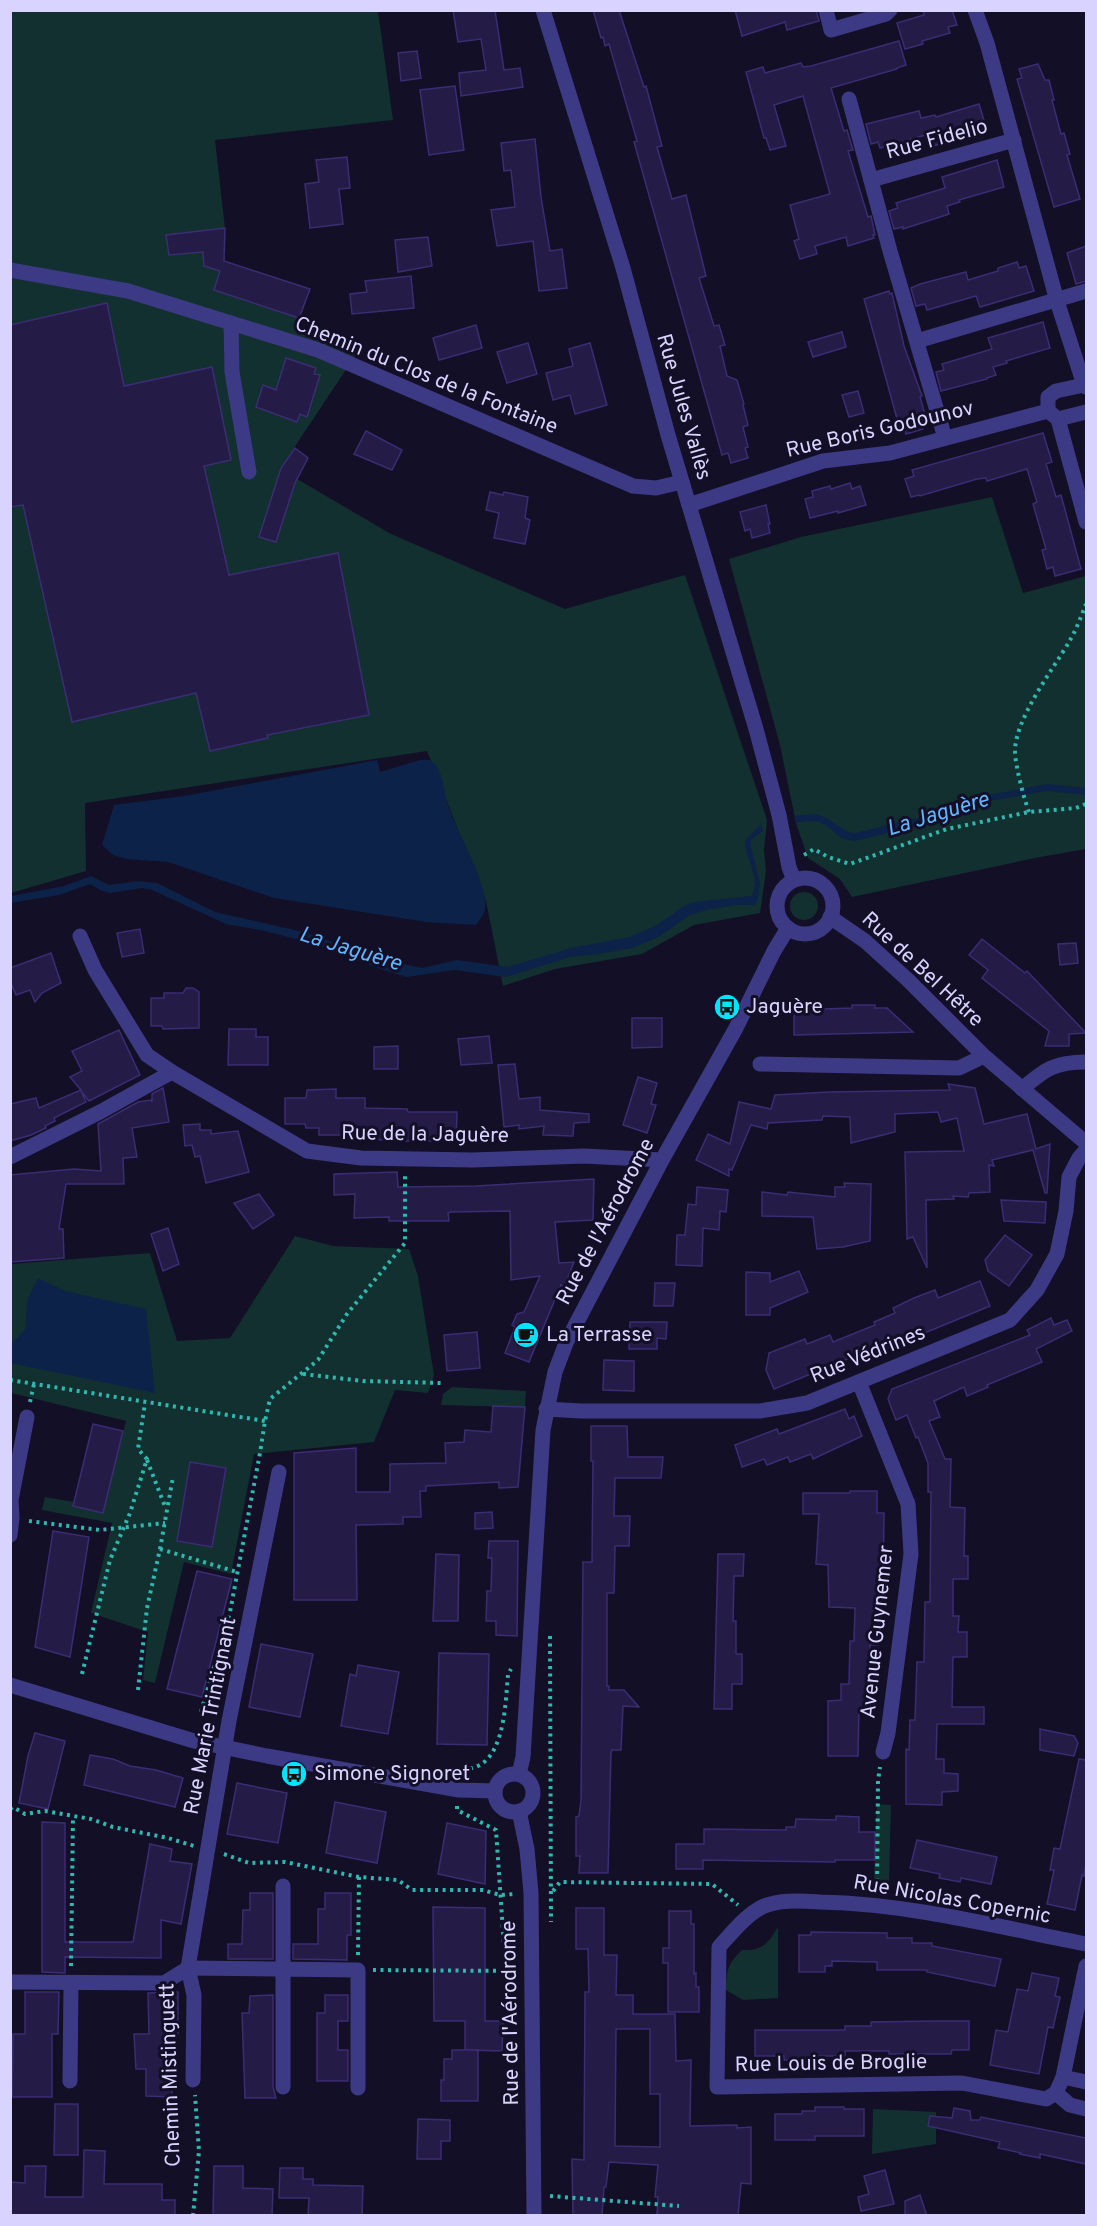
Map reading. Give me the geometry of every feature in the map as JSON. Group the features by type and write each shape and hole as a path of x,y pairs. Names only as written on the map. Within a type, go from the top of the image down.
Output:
{"street":[{"name":"Rue Jules Vallès","path":"543,10 597,183 682,482 756,729 794,880"},
{"path":"826,10 831,30 886,14 890,10"},
{"path":"975,10 987,43 1058,301 1085,386 1056,391 1048,397 1086,522"},
{"name":"Rue Fidelio","path":"849,99 890,251 945,438"},
{"name":"Rue Fidelio","path":"871,180 1014,140"},
{"name":"Chemin du Clos de la Fontaine","path":"10,270 128,291 318,350 633,486 656,488 682,482"},
{"path":"916,341 1086,291"},
{"path":"231,323 232,372 249,472"},
{"name":"Rue Boris Godounov","path":"689,505 823,461 890,453 945,438 1053,415 1086,412"},
{"path":"813,879 828,890 832,899 830,917 819,930 812,933 795,932 788,928 778,915 778,898 787,885 794,880 813,879"},
{"name":"Rue de Bel Hêtre","path":"830,917 865,941 908,980 984,1056 1086,1143"},
{"name":"Rue de l'Aérodrome","path":"519,1774 524,1757 546,1409 555,1372 562,1351 662,1160 736,1028 774,951 788,928"},
{"name":"Rue de la Jaguère","path":"80,936 95,970 147,1055 307,1151 361,1158 472,1160 584,1156 662,1160"},
{"path":"760,1064 959,1068 984,1056"},
{"path":"1022,1089 1052,1066 1068,1062 1086,1062"},
{"path":"10,1157 172,1072"},
{"name":"Rue Védrines","path":"546,1409 760,1412 807,1403 1010,1320 1037,1290 1057,1254 1066,1210 1069,1177 1086,1150"},
{"name":"Avenue Guynemer","path":"859,1382 908,1504 910,1554 888,1733 883,1752"},
{"path":"10,1535 11,1500 27,1417"},
{"name":"Rue Marie Trintignant","path":"188,1968 229,1721 279,1472"},
{"path":"10,1685 194,1741 459,1790 495,1791"},
{"path":"508,1774 519,1774 530,1783 533,1789 530,1803 519,1811 513,1811 502,1807 495,1791 500,1780 508,1774"},
{"name":"Rue de l'Aérodrome","path":"519,1811 527,1849 531,1893 534,2216"},
{"path":"283,1886 283,2087"},
{"name":"Rue Nicolas Copernic","path":"750,1915 763,1907 786,1902 875,1904 1086,1944"},
{"name":"Rue Louis de Broglie","path":"750,1915 718,1947 717,2087 962,2083 1046,2099 1056,2093"},
{"path":"1086,1966 1063,2077 1056,2093 1070,2105 1086,2109"},
{"path":"10,1982 164,1983 188,1968 358,1970 358,2088"},
{"name":"Chemin Mistinguett","path":"188,1968 194,1995 193,2079"},
{"path":"70,1983 70,2081"},
{"path":"1063,2077 1086,2082"}],"path":[{"path":"1029,812 1015,753 1021,726 1035,696 1071,639 1086,604"},
{"path":"804,855 813,849 850,864 947,829 1029,812 1076,808 1086,804"},
{"path":"201,1712 230,1611 260,1454 264,1421 270,1399 303,1374 325,1352 348,1314 405,1244 404,1159"},
{"path":"303,1374 363,1381 442,1383"},
{"path":"10,1380 264,1421"},
{"path":"145,1403 138,1449 147,1459 167,1512"},
{"path":"82,1674 110,1560 125,1526 147,1459"},
{"path":"138,1690 147,1608 173,1477"},
{"path":"12,1518 100,1530 165,1523"},
{"path":"160,1549 237,1572"},
{"path":"550,1628 552,1892 550,1933"},
{"path":"875,1904 878,1782 883,1752"},
{"path":"10,1809 13,1806 25,1814 45,1811 168,1838 249,1863 285,1862 359,1877 398,1880 412,1890 483,1890 500,1895 519,1894"},
{"path":"457,1810 496,1830 504,1946 517,1980"},
{"path":"70,1983 73,1817"},
{"path":"359,1877 358,1970 515,1971"},
{"path":"552,1892 560,1882 712,1884 750,1915"},
{"path":"546,1892 552,1892"},
{"name":"Chemin Mistinguett","path":"192,2216 199,2151 193,2079"},
{"path":"534,2194 679,2205"},
{"path":"551,2207 552,2196"}],"green space":[{"path":"10,11 378,11 393,120 215,140 225,228 224,261 310,289 297,328 357,351 280,469 391,534 565,609 685,575 767,820 764,850 766,871 760,913 694,925 642,954 555,969 503,986 486,901 427,751 85,803 86,871 11,893"},
{"path":"992,497 1023,593 1086,576 1086,849 852,897 840,879 808,858 796,823 780,745 729,559 801,537"},
{"path":"804,892 814,896 818,906 814,916 804,920 794,916 790,906 794,896"},
{"path":"295,1236 333,1246 409,1249 418,1276 434,1375 428,1393 395,1390 374,1442 254,1454 231,1574 184,1562 155,1683 143,1680 148,1632 91,1613 112,1523 42,1510 45,1497 74,1502 73,1506 103,1512 126,1421 11,1393 11,1264 150,1253 177,1341 230,1338","holes":["190,1462 226,1468 212,1546 177,1541"]},
{"path":"452,1387 526,1391 525,1407 441,1405 443,1394"},
{"path":"877,1804 891,1805 889,1883 874,1880"},
{"path":"778,1927 778,1998 743,2000 726,1990 727,1972 734,1959 742,1950 755,1949 764,1945"},
{"path":"873,2109 936,2112 936,2144 872,2154"}],"water":[{"path":"377,760 380,772 420,760 430,760 438,768 451,814 482,887 485,911 476,925 426,922 274,898 168,862 127,859 113,855 102,845 114,805 184,796"},
{"name":"La Jaguère","path":"1048,784 1086,788 1086,795 1046,791 978,803 953,817 855,841 846,840 818,822 796,823 795,816 821,815 846,831 855,833 959,808 972,798"},
{"name":"La Jaguère","path":"761,824 763,831 750,843 760,884 757,903 706,910 688,916 659,937 632,948 570,957 506,977 454,970 407,977 315,944 261,930 226,924 152,890 142,888 111,893 90,884 59,895 11,903 11,896 64,886 91,876 109,885 138,881 157,883 215,912 303,932 389,961 422,968 457,960 508,967 571,948 630,937 657,925 682,907 694,902 751,896 755,884 745,840"},
{"path":"38,1278 65,1291 146,1309 155,1393 11,1363 11,1344 26,1328 27,1300"}],"building":[{"path":"453,10 495,10 504,70 520,68 523,87 461,96 459,73 486,70 481,39 458,42"},
{"path":"593,10 619,10 644,87 646,86 662,146 657,147 672,199 686,195 706,276 699,278 714,326 719,325 725,345 720,346 727,376 737,380 744,404 748,425 743,427 748,458 731,463 728,453 722,455 634,142 637,141 609,44 605,46 603,37 601,38"},
{"path":"735,10 816,10 819,21 787,30 785,22 742,36"},
{"path":"923,10 952,10 957,25 948,27 950,33 922,41 923,44 905,49 897,23 924,15"},
{"path":"899,41 906,65 831,88 844,131 847,130 853,150 848,151 868,217 871,216 874,238 848,246 846,237 815,246 817,254 800,259 794,241 799,239 790,205 830,194 803,96 774,105 786,146 770,150 764,138 746,72 763,67 765,73 801,63 803,67 811,66"},
{"path":"417,51 421,78 401,81 398,53"},
{"path":"1038,64 1045,80 1049,80 1054,100 1052,100 1061,134 1064,133 1070,154 1067,155 1080,199 1054,207 1017,79 1022,78 1019,69"},
{"path":"455,86 464,150 429,155 420,90"},
{"path":"979,104 987,130 933,146 929,134 880,148 878,142 871,144 866,124 919,111 921,118 935,115 936,117"},
{"path":"535,139 550,251 562,249 567,288 539,291 533,241 497,246 491,210 515,207 511,170 504,171 501,143"},
{"path":"347,157 350,188 339,189 343,224 310,228 305,184 319,182 316,160"},
{"path":"997,160 1004,187 959,200 960,202 947,206 949,214 903,229 903,227 894,229 889,211 898,208 896,203 945,188 942,177"},
{"path":"225,228 224,261 310,289 299,318 214,290 220,271 204,266 203,252 169,255 166,235"},
{"path":"428,237 432,266 398,272 395,240"},
{"path":"1086,246 1086,281 1076,284 1067,253"},
{"path":"1017,262 1019,268 1026,266 1034,291 980,307 976,296 927,310 925,304 916,306 911,288 920,284 966,272 968,280 998,271 998,268"},
{"path":"411,276 414,308 352,314 350,294 367,292 365,281"},
{"path":"889,291 890,294 892,293 904,346 922,396 920,397 926,418 920,420 923,429 906,434 903,425 899,426 864,299"},
{"path":"107,303 124,386 212,367 231,460 204,466 229,575 338,553 369,715 267,735 268,738 210,751 196,693 72,722 23,505 10,507 10,325"},
{"path":"1043,322 1050,348 993,367 996,375 987,379 941,391 936,372 944,370 942,364 992,349 988,338"},
{"path":"476,325 482,348 439,360 433,338"},
{"path":"842,332 846,347 813,357 808,342"},
{"path":"528,343 537,374 507,383 497,352"},
{"path":"590,343 607,405 575,414 570,395 553,400 546,373 573,366 569,349"},
{"path":"286,358 316,368 314,374 320,375 307,417 300,414 297,422 256,407 263,385 276,390"},
{"path":"858,391 864,413 849,417 842,395"},
{"path":"366,431 402,450 392,470 354,454"},
{"path":"1043,433 1052,462 1046,464 1056,497 1061,495 1081,569 1055,576 1053,567 1047,569 1042,550 1046,549 1033,504 1037,502 1027,469 987,481 986,478 977,479 911,497 905,479 914,476 912,470"},
{"path":"295,448 308,458 295,483 276,542 259,537 281,468"},
{"path":"850,483 852,489 860,486 866,505 810,518 805,499 813,497 812,491 830,486 831,489"},
{"path":"490,492 503,495 504,492 528,497 525,518 530,520 525,544 494,538 499,513 486,510"},
{"path":"766,505 770,533 752,538 750,529 745,531 740,512"},
{"path":"140,929 144,953 122,957 117,933"},
{"path":"982,939 1025,973 1027,971 1086,1033 1069,1034 1069,1046 1045,1046 1049,1031 982,978 988,970 969,955"},
{"path":"1076,943 1078,963 1060,965 1058,944"},
{"path":"51,953 61,983 42,993 35,1002 30,990 16,995 10,981 10,968"},
{"path":"186,988 193,988 199,992 199,1028 163,1029 162,1026 151,1026 151,998 164,998 164,993 183,993"},
{"path":"852,1005 875,1005 875,1008 887,1008 913,1032 794,1035 794,1010 852,1008"},
{"path":"632,1018 662,1018 662,1047 632,1048"},
{"path":"229,1029 256,1029 256,1037 268,1037 268,1065 228,1065"},
{"path":"119,1030 140,1075 89,1101 81,1091 86,1102 54,1118 55,1121 45,1126 46,1128 10,1141 10,1104 36,1098 39,1108 81,1090 70,1077 82,1071 72,1051"},
{"path":"489,1036 492,1063 461,1065 458,1039"},
{"path":"398,1046 398,1069 374,1069 374,1047"},
{"path":"515,1064 519,1099 540,1097 540,1110 589,1114 589,1122 574,1123 573,1136 543,1135 544,1126 519,1129 519,1125 504,1127 498,1065"},
{"path":"638,1077 657,1083 651,1104 656,1105 647,1133 623,1125"},
{"path":"948,1084 975,1088 984,1124 1027,1114 1036,1149 1050,1144 1047,1193 1045,1193 1033,1150 992,1160 994,1166 989,1165 990,1192 969,1193 968,1197 953,1196 954,1199 926,1200 927,1268 913,1237 907,1239 905,1152 964,1151 957,1118 941,1122 938,1112 895,1114 895,1132 851,1143 850,1117 823,1116 822,1120 768,1123 767,1129 751,1125 732,1170 729,1169 729,1176 696,1160 708,1134 730,1144 739,1102 771,1109 775,1095 950,1090"},
{"path":"163,1088 169,1122 132,1128 137,1157 123,1158 124,1184 66,1184 59,1229 63,1229 64,1258 10,1262 10,1175 74,1169 101,1171 98,1124 138,1102 151,1100 152,1102 152,1094"},
{"path":"336,1089 336,1098 365,1098 365,1108 407,1109 408,1112 457,1112 456,1141 391,1141 375,1139 375,1135 319,1135 319,1128 306,1128 305,1124 285,1124 285,1098 306,1098 307,1090"},
{"path":"200,1124 200,1130 211,1130 211,1134 238,1131 249,1172 206,1183 200,1156 195,1157 192,1145 185,1146 183,1125"},
{"path":"397,1172 398,1187 476,1186 594,1179 593,1220 555,1222 559,1263 574,1262 564,1287 561,1285 529,1362 505,1353 515,1327 512,1325 517,1314 524,1312 540,1276 511,1280 510,1211 451,1212 448,1213 449,1221 389,1221 389,1217 354,1218 355,1194 334,1195 334,1174"},
{"path":"844,1183 871,1184 870,1241 843,1247 817,1249 813,1217 762,1216 762,1192 835,1197 835,1187 845,1187"},
{"path":"697,1187 728,1190 726,1212 720,1211 719,1230 703,1228 702,1266 676,1265 677,1235 685,1235 688,1204 696,1205"},
{"path":"259,1194 274,1215 253,1229 234,1203"},
{"path":"1001,1200 1046,1202 1045,1223 1004,1221"},
{"path":"168,1228 179,1264 163,1271 151,1234"},
{"path":"1005,1235 1032,1255 1009,1286 988,1271 985,1260"},
{"path":"799,1271 808,1292 770,1308 770,1315 746,1315 746,1272 770,1273 770,1282"},
{"path":"980,1281 990,1306 859,1360 857,1355 774,1389 766,1370 769,1353 805,1339 807,1344 830,1335 833,1342 875,1325 874,1322 895,1313 893,1308 914,1298 935,1290 938,1298"},
{"path":"655,1283 675,1283 673,1306 654,1306"},
{"path":"1051,1318 1054,1325 1067,1320 1072,1331 1036,1349 1042,1362 967,1396 964,1387 934,1401 940,1417 929,1421 945,1459 951,1459 950,1507 965,1508 964,1556 968,1556 968,1579 953,1579 953,1616 959,1616 958,1632 967,1632 967,1657 953,1657 952,1707 984,1707 984,1724 937,1724 936,1759 944,1759 944,1773 958,1774 958,1791 942,1792 942,1805 906,1804 906,1749 909,1750 910,1720 915,1720 917,1662 924,1662 925,1602 930,1602 931,1492 928,1492 928,1463 918,1437 916,1438 907,1415 896,1420 888,1399 892,1389 1030,1335 1027,1330"},
{"path":"630,1322 667,1322 666,1339 657,1338 657,1349 629,1349"},
{"path":"477,1332 480,1368 447,1371 444,1335"},
{"path":"604,1360 634,1361 634,1391 603,1390"},
{"path":"493,1406 525,1407 518,1487 499,1488 499,1482 426,1486 426,1491 420,1491 421,1517 403,1517 403,1524 356,1525 357,1600 294,1600 294,1453 356,1448 356,1492 390,1492 390,1464 446,1463 445,1443 464,1442 465,1430 491,1432"},
{"path":"845,1409 849,1419 854,1416 862,1436 813,1459 811,1454 790,1462 788,1457 767,1465 764,1459 742,1467 735,1445 777,1429 779,1434"},
{"path":"93,1424 123,1431 103,1513 73,1506"},
{"path":"591,1426 627,1426 628,1457 663,1457 661,1478 615,1478 614,1516 630,1516 629,1546 615,1546 614,1593 607,1593 607,1686 609,1690 624,1690 639,1707 623,1706 621,1750 612,1750 611,1753 608,1873 579,1873 580,1856 576,1856 576,1817 579,1816 581,1800 583,1562 592,1562"},
{"path":"190,1462 226,1468 212,1547 177,1541"},
{"path":"850,1491 877,1491 877,1513 884,1513 883,1601 879,1600 878,1645 870,1645 869,1708 859,1708 858,1756 828,1756 828,1701 841,1700 841,1684 849,1684 850,1641 854,1641 855,1608 829,1607 828,1565 816,1564 819,1514 803,1514 803,1493 850,1493"},
{"path":"492,1512 493,1528 475,1529 475,1513"},
{"path":"53,1531 89,1537 70,1657 35,1647"},
{"path":"489,1541 518,1541 517,1636 496,1635 496,1621 486,1621 487,1591 491,1591 492,1558 488,1558"},
{"path":"436,1554 459,1555 458,1621 433,1621"},
{"path":"718,1554 744,1554 743,1576 734,1576 733,1621 736,1621 736,1654 742,1654 742,1684 732,1684 732,1709 714,1709"},
{"path":"197,1571 232,1579 202,1697 167,1689"},
{"path":"261,1644 313,1654 300,1717 249,1707"},
{"path":"439,1653 489,1654 487,1745 437,1744"},
{"path":"358,1665 399,1672 388,1734 341,1726 350,1674 356,1676"},
{"path":"1040,1729 1074,1736 1078,1743 1074,1756 1040,1750"},
{"path":"35,1733 65,1741 48,1809 19,1803"},
{"path":"90,1755 183,1778 175,1807 84,1785"},
{"path":"1079,1759 1086,1760 1086,1863 1075,1910 1047,1904 1054,1870 1050,1870 1054,1848 1060,1849"},
{"path":"237,1783 287,1793 278,1843 227,1834"},
{"path":"335,1802 386,1812 377,1863 326,1853"},
{"path":"836,1816 859,1817 859,1832 875,1832 875,1860 835,1860 835,1862 703,1860 703,1869 676,1869 676,1844 704,1844 704,1829 786,1830 786,1827 795,1827 796,1819 836,1820"},
{"path":"42,1822 65,1823 65,1942 133,1942 150,1844 172,1849 170,1861 192,1864 181,1924 161,1920 161,1958 65,1957 65,1973 42,1972"},
{"path":"447,1823 486,1831 485,1884 438,1874"},
{"path":"917,1840 997,1857 991,1884 961,1878 960,1882 939,1878 940,1874 910,1868"},
{"path":"250,1893 273,1893 273,1959 228,1959 228,1944 242,1944 243,1910 250,1910"},
{"path":"325,1893 351,1893 351,1935 347,1935 347,1960 293,1959 293,1944 318,1944 318,1909 325,1909"},
{"path":"433,1907 485,1908 485,2021 503,2021 502,2051 465,2050 465,2021 434,2021"},
{"path":"576,1908 604,1908 604,1955 617,1955 616,1995 633,1995 633,2014 675,2014 676,2061 691,2060 690,2126 751,2127 751,2184 741,2183 738,2216 657,2216 658,2197 655,2197 658,2165 609,2162 602,2216 573,2216 572,2159 584,2160 585,1992 589,1992 588,1949 576,1949","holes":["616,2029 650,2029 650,2094 660,2094 660,2147 615,2146"]},
{"path":"669,1911 691,1911 691,1924 694,1924 694,1974 696,1973 696,1987 699,1987 699,2012 668,2012 668,1963 663,1963 663,1948 669,1948"},
{"path":"811,1932 887,1933 887,1938 912,1938 912,1943 932,1943 932,1946 1001,1959 995,1986 927,1972 927,1970 877,1970 877,1962 832,1961 832,1966 825,1966 825,1972 799,1972 799,1935 811,1935"},
{"path":"1032,1973 1059,1978 1055,1996 1060,1997 1053,2028 1048,2027 1039,2074 990,2065 996,2030 1008,2032 1017,1989 1028,1991"},
{"path":"25,1992 59,1992 58,2034 52,2034 52,2097 12,2097 13,2034 25,2034"},
{"path":"178,1992 178,2034 172,2034 172,2097 146,2096 146,2069 136,2069 134,2034 149,2034 148,1993"},
{"path":"273,1995 273,2087 276,2098 245,2098 242,2013 249,2013 250,1996"},
{"path":"325,1995 348,1995 348,2021 338,2021 338,2050 348,2050 348,2081 317,2081 317,2013 325,2013"},
{"path":"969,2021 969,2050 952,2050 951,2054 845,2051 845,2056 816,2056 816,2060 784,2060 784,2056 755,2056 755,2030 845,2030 845,2026 871,2026 871,2022"},
{"path":"452,2050 478,2050 478,2101 441,2101 444,2059 452,2059"},
{"path":"55,2104 78,2104 78,2155 54,2155"},
{"path":"815,2107 864,2109 864,2136 815,2136 815,2140 775,2140 775,2114 802,2114 802,2111 815,2111"},
{"path":"954,2108 970,2111 971,2120 980,2120 981,2117 1086,2138 1086,2164 1040,2154 1040,2158 1020,2154 998,2148 1000,2142 928,2126 930,2116 952,2118"},
{"path":"418,2119 450,2120 450,2141 441,2141 441,2159 417,2159"},
{"path":"84,2150 105,2151 104,2184 162,2184 162,2200 175,2200 175,2216 10,2216 10,2182 25,2183 25,2166 46,2166 45,2197 83,2197"},
{"path":"214,2166 243,2166 243,2188 273,2189 272,2216 213,2216"},
{"path":"280,2168 303,2168 303,2179 313,2179 313,2185 363,2186 362,2216 308,2216 309,2198 279,2198"},
{"path":"885,2170 894,2204 861,2211 858,2197 869,2194 864,2176"},
{"path":"920,2195 927,2216 905,2216 905,2201"}],"place":[{"name":"Jaguère","path":"727,1007"},
{"name":"La Terrasse","path":"526,1335"},
{"name":"Simone Signoret","path":"294,1774"}]}
